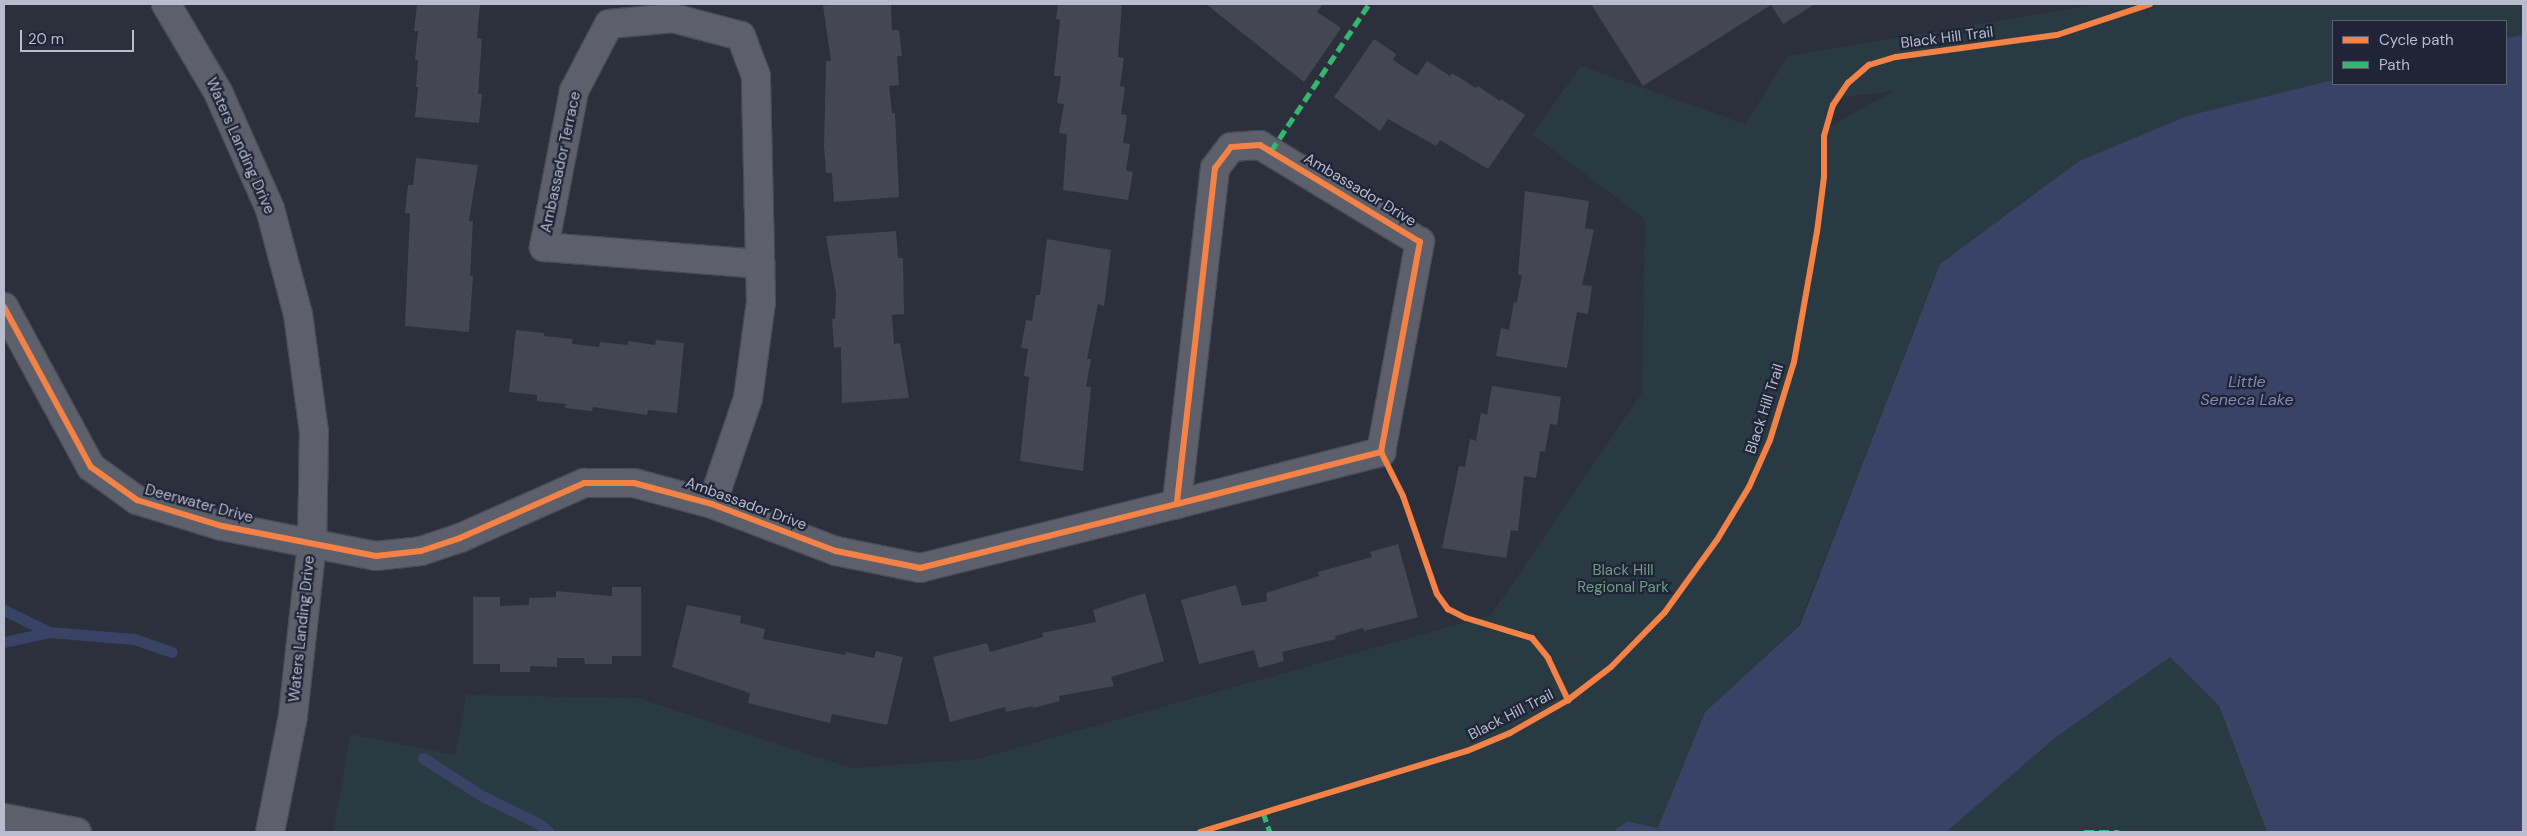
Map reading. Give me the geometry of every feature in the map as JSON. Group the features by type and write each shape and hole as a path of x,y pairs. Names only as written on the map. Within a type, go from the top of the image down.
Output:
{"street":[{"name":"Waters Landing Drive","path":"166,4 218,92 270,209 298,314 314,432 312,543 293,716 270,832"},
{"name":"Ambassador Terrace","path":"712,504 748,398 761,302 756,76 741,36 673,18 609,24 574,90 544,247 760,264"},
{"name":"Ambassador Drive","path":"312,543 376,556 421,551 460,538 584,483 634,483 712,504 836,550 920,568 1177,504 1381,452 1420,242 1260,145 1231,147 1215,168 1177,504"},
{"name":"Deerwater Drive","path":"4,307 91,467 136,500 222,526 312,543"},
{"path":"4,818 77,832"}],"green space":[{"name":"Black Hill Regional Park","path":"2098,4 2523,4 2523,35 2507,38 2507,20 2332,20 2332,80 2187,116 2079,161 1940,264 1799,625 1705,712 1656,832 333,832 350,734 455,755 466,695 638,698 851,768 977,759 1491,615 1642,393 1645,219 1532,134 1581,66 1745,124 1788,56","holes":["1894,91 1824,130 1839,98"]},
{"path":"2170,657 2219,706 2267,832 1946,832 2056,737"}],"water":[{"name":"Little Seneca Lake","path":"2523,35 2523,832 2267,832 2219,706 2170,657 2056,737 1946,832 1656,832 1705,712 1800,625 1940,264 2079,161 2187,116 2332,80 2332,85 2507,85 2507,38"}],"building":[{"path":"417,4 480,4 477,38 482,39 478,94 482,94 479,123 415,117 418,60 415,60 418,31 414,31"},
{"path":"832,4 891,4 892,30 899,30 902,56 897,56 899,85 889,86 892,113 895,113 899,197 834,202 832,173 826,173 824,146 826,61 831,61 823,6"},
{"path":"1058,4 1122,4 1118,57 1124,58 1120,86 1125,87 1121,114 1127,115 1123,143 1130,144 1126,171 1133,172 1128,200 1063,190 1067,134 1059,133 1064,104 1057,103 1061,76 1054,76 1060,20 1056,19"},
{"path":"1206,4 1323,4 1317,12 1341,28 1304,82"},
{"path":"1591,4 1815,4 1783,24 1771,5 1643,86"},
{"path":"1374,39 1396,54 1393,60 1417,76 1427,61 1450,76 1452,73 1476,88 1478,86 1525,115 1488,169 1440,140 1436,146 1388,119 1380,131 1334,97"},
{"path":"416,158 478,165 469,221 473,221 470,276 473,276 469,332 405,326 410,213 405,213 408,185 413,185"},
{"path":"1525,191 1589,201 1585,228 1594,230 1582,285 1592,286 1588,314 1577,312 1567,368 1496,356 1501,328 1509,330 1514,302 1517,303 1522,275 1518,275"},
{"path":"896,231 898,258 903,258 904,314 892,315 894,344 900,343 909,398 842,403 841,347 834,348 832,319 835,319 836,293 826,236"},
{"path":"1047,239 1111,250 1104,306 1098,304 1087,359 1091,359 1086,387 1091,387 1083,471 1020,461 1029,377 1024,376 1028,349 1021,348 1026,320 1032,321 1036,295 1040,295"},
{"path":"516,330 544,333 544,336 573,339 572,344 599,347 600,342 628,345 628,341 655,345 656,340 684,343 677,413 648,410 647,415 593,407 592,411 565,408 566,404 537,401 537,395 509,392"},
{"path":"1492,386 1561,397 1557,425 1550,424 1545,452 1540,451 1536,478 1524,476 1518,531 1511,530 1506,558 1442,548 1459,466 1465,467 1470,439 1476,441 1481,413 1487,415"},
{"path":"1398,544 1418,617 1364,631 1363,628 1335,636 1336,639 1282,652 1284,661 1259,668 1254,650 1199,664 1181,600 1236,585 1242,606 1267,601 1266,593 1319,576 1318,572 1372,557 1370,552"},
{"path":"612,587 641,587 641,656 612,656 612,664 585,664 584,658 557,658 557,667 530,666 530,672 500,672 500,664 473,664 473,597 500,597 500,606 529,605 529,598 556,597 556,591 612,596"},
{"path":"1145,593 1164,661 1111,677 1114,686 1059,696 1060,701 1033,708 1033,706 1006,712 1005,707 950,722 933,657 987,643 990,652 1043,637 1042,633 1096,622 1093,610"},
{"path":"687,605 741,616 740,623 765,629 763,639 845,655 846,652 874,658 876,651 903,657 887,725 832,714 830,723 748,703 750,693 672,667"}],"waterway":[{"path":"4,610 49,632 134,639 172,652"},
{"path":"4,642 49,632"},
{"path":"423,758 484,797 538,823 549,832"},
{"path":"1620,832 1628,827 1652,832"}],"marked path":[{"path":"1271,151 1369,4"},
{"path":"1263,812 1270,832"},
{"path":"2084,832 2119,832"}],"cycle path":[{"name":"Black Hill Trail","path":"1200,832 1467,751 1510,733 1568,700 1611,667 1665,612 1717,540 1749,487 1770,440 1794,362 1817,232 1824,177 1824,136 1833,105 1848,83 1869,65 1896,57 2057,35 2150,4"},
{"path":"4,307 91,467 137,500 222,526 376,556 421,551 460,538 584,483 634,483 712,504 836,551 920,568 1177,504 1381,452 1420,242 1260,145 1231,147 1215,168 1177,504"},
{"path":"1381,452 1403,496 1437,594 1448,609 1466,618 1532,638 1548,658 1568,700"}]}
